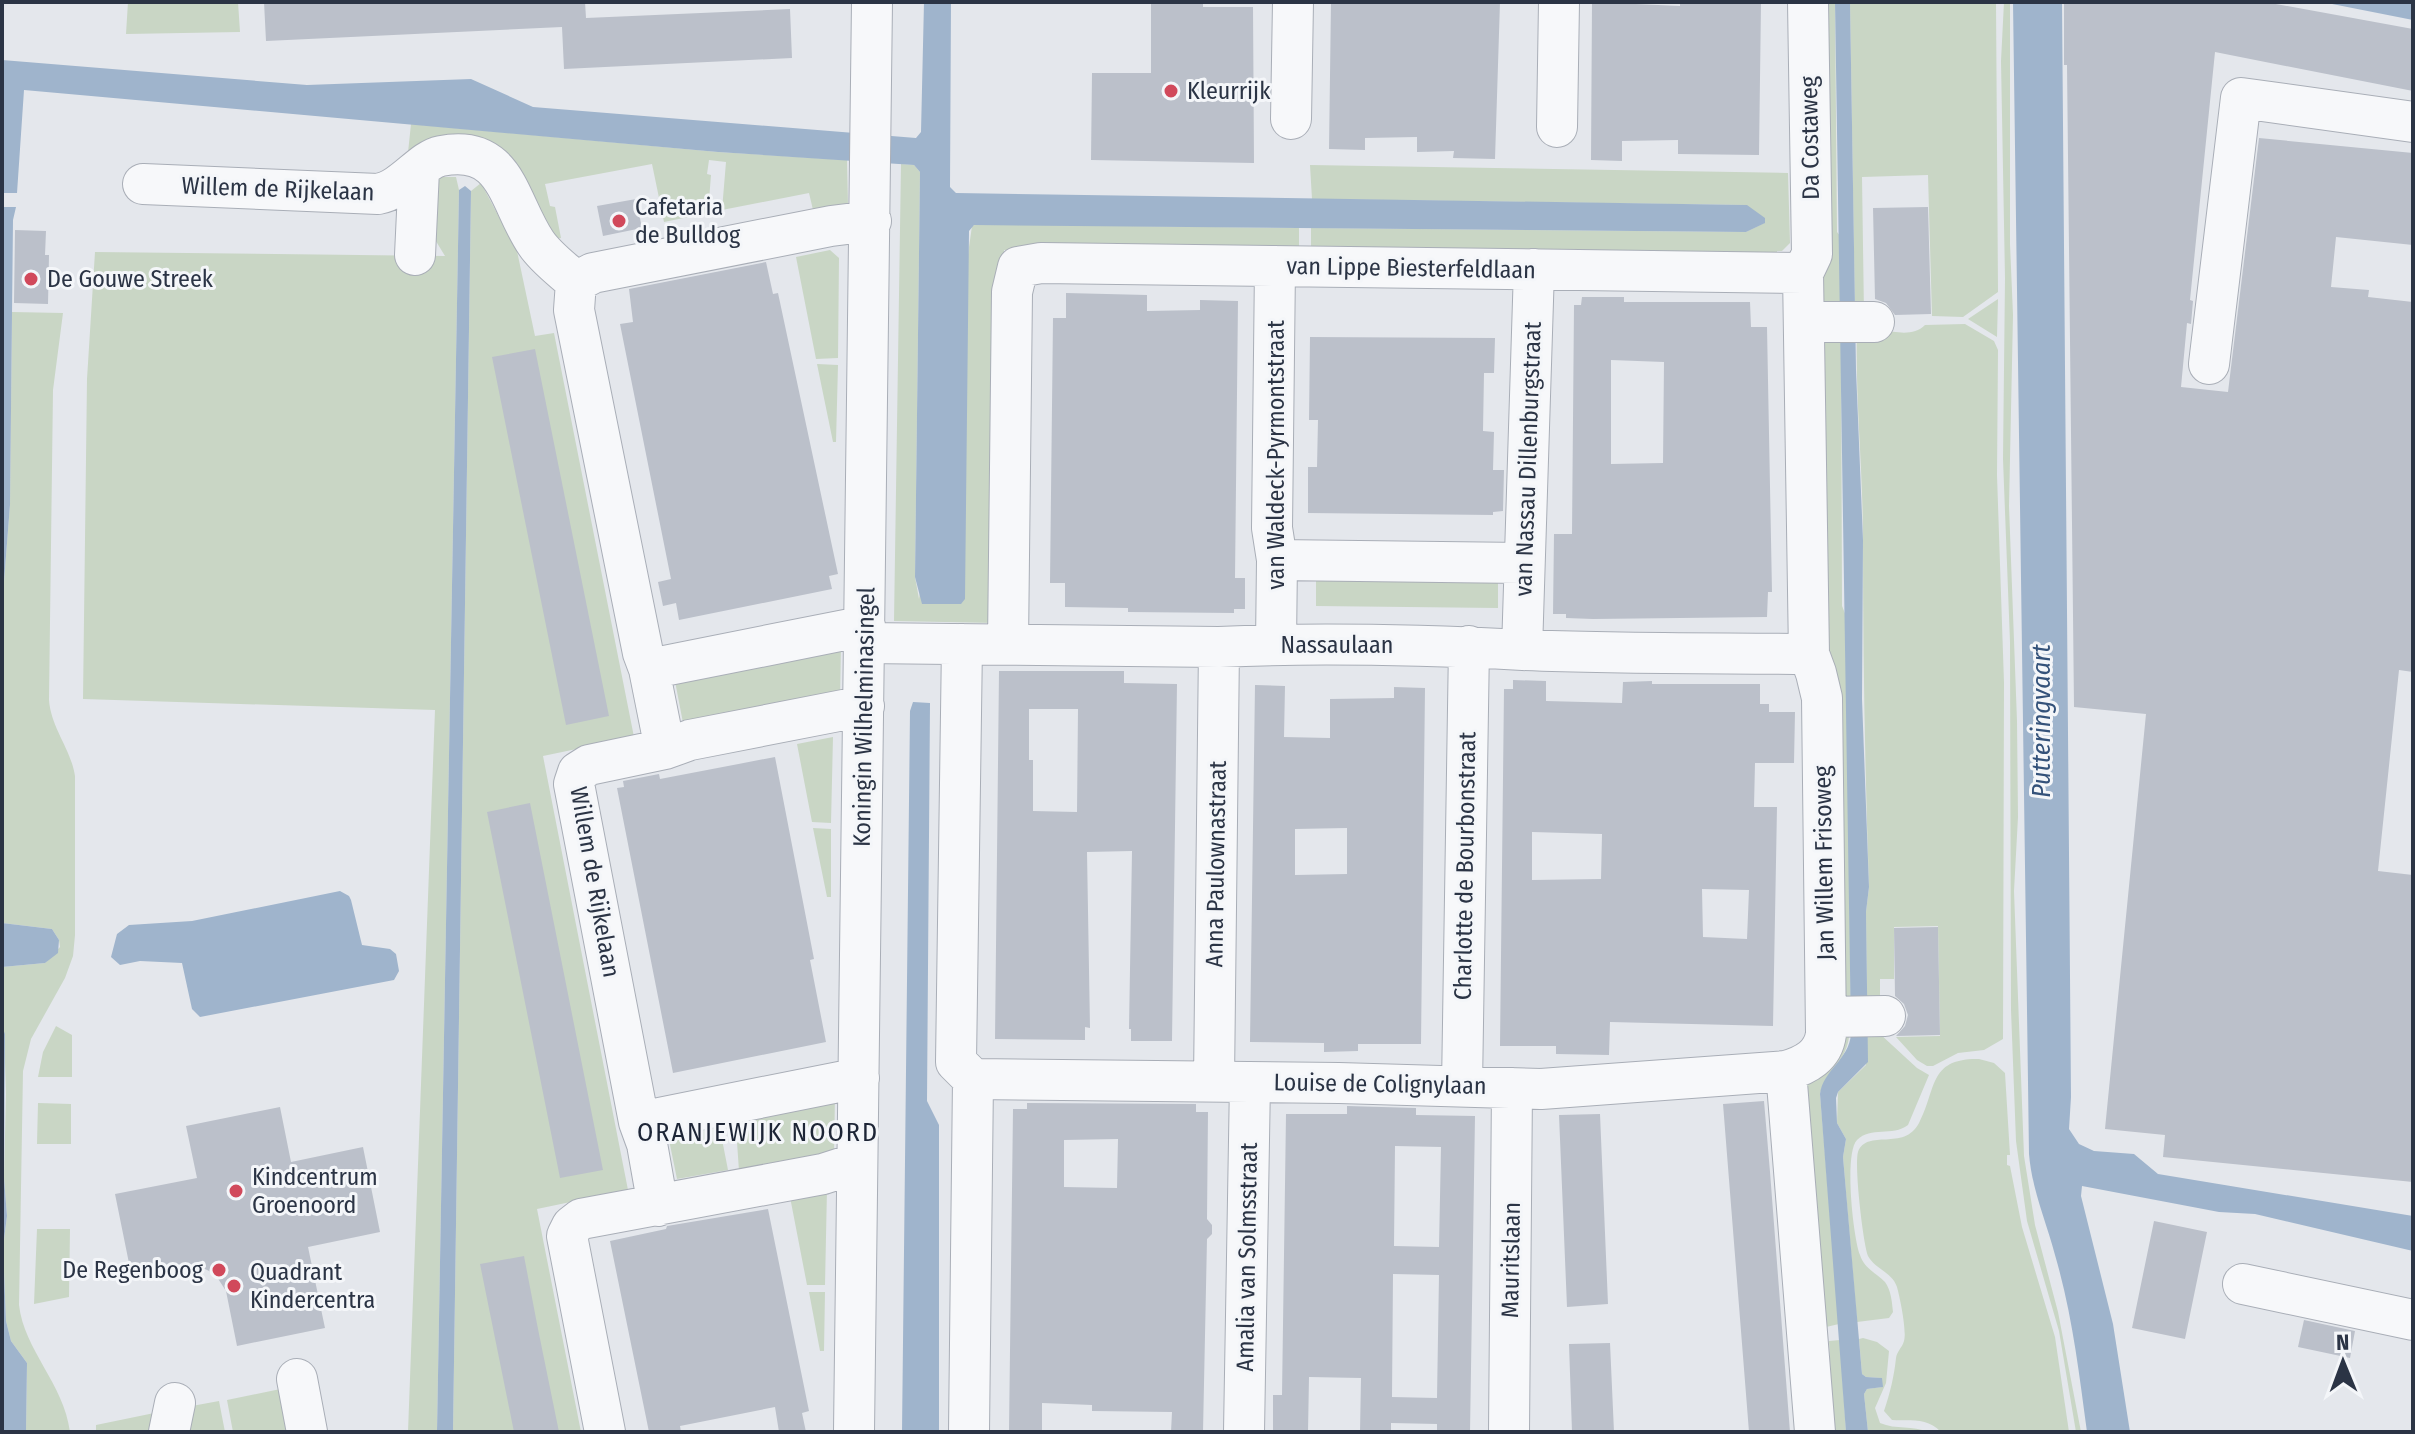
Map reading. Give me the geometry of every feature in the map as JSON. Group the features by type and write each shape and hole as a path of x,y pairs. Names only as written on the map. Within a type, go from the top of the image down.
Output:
{"street":[{"name":"Koningin Wilhelminasingel","path":"854,1432 872,2"},
{"path":"1291,119 1293,2"},
{"path":"1557,127 1559,2"},
{"name":"Da Costaweg","path":"1803,273 1812,254 1808,2"},
{"path":"2209,364 2241,98 2413,122"},
{"name":"Willem de Rijkelaan","path":"143,184 378,194 387,192 438,156 481,157 499,173 537,245 576,282"},
{"path":"415,255 419,170"},
{"path":"665,749 574,310 576,282 593,273 831,226 871,221"},
{"name":"van Lippe Biesterfeldlaan","path":"1008,644 1012,292 1018,267 1041,263 1803,273"},
{"name":"van Waldeck-Pyrmontstraat","path":"1275,266 1272,528 1277,560 1276,644"},
{"name":"van Nassau Dillenburgstraat","path":"1522,650 1534,269"},
{"name":"Jan Willem Frisoweg","path":"1786,1071 1801,1067 1856,1017 1822,698 1809,654 1843,322 1803,273"},
{"path":"1277,560 1523,563"},
{"name":"Nassaulaan","path":"649,669 865,635 962,644 1469,646 1522,650 1809,654"},
{"path":"962,644 956,1062 973,1079 969,1432"},
{"name":"Charlotte de Bourbonstraat","path":"1462,1086 1469,646"},
{"name":"Anna Paulownastraat","path":"1219,647 1232,1081"},
{"name":"Willem de Rijkelaan","path":"658,1206 574,784 578,772 589,765 665,749 690,740 864,706"},
{"path":"1786,1071 1815,1432"},
{"name":"Louise de Colignylaan","path":"973,1079 1232,1081 1541,1089 1786,1071"},
{"path":"639,1122 859,1078"},
{"name":"Amalia van Solmsstraat","path":"1232,1081 1244,1432"},
{"name":"Mauritslaan","path":"1509,1432 1512,1088"},
{"path":"605,1432 567,1236 572,1226 581,1219 635,1207 658,1206 823,1174 857,1163"},
{"path":"2243,1284 2413,1320"},
{"path":"297,1379 307,1432"}],"green space":[{"path":"128,2 238,2 240,32 126,34"},
{"path":"1820,2 1835,2 1841,316 1814,301"},
{"path":"1850,2 1996,2 1998,292 1963,317 1932,316 1928,175 1862,177 1864,314 1855,314"},
{"path":"2004,2 2010,2 2013,315 2009,506 2017,721 2018,817 2014,891 2024,1156 2035,1225 2058,1312 2081,1432 2076,1432 2059,1331 2027,1221 2016,1141 2011,1010 2010,642 2003,459 2005,278 2001,61"},
{"path":"411,124 718,152 847,160 848,205 814,214 809,193 722,210 726,162 709,160 708,213 664,222 652,164 545,184 550,206 555,207 561,238 549,240 505,158 407,162"},
{"path":"901,164 914,165 920,172 915,577 919,599 972,226 1299,228 1299,254 1004,250 1001,609 995,623 894,621"},
{"path":"1310,165 1788,173 1790,243 1782,251 1777,251 1777,260 1311,254 1311,228 1746,232 1764,223 1746,205 1312,199"},
{"path":"433,177 456,177 459,190 437,1432 408,1432 435,710 83,699 87,379 95,252 445,256 431,233"},
{"path":"481,183 517,251 535,336 554,333 634,737 543,756 628,1190 537,1209 581,1432 453,1432 471,191"},
{"path":"830,250 839,258 838,358 816,359 796,257"},
{"path":"1998,299 1997,337 1968,319"},
{"path":"12,312 63,313 53,390 49,700 53,720 75,776 75,935 73,956 65,978 31,1039 23,1071 19,1305 28,1337 60,1398 70,1432 26,1432 27,1363 11,1341 6,1321 3,1247 7,1216 4,1178 6,1094 2,967 45,963 60,947 52,929 2,923 2,607 10,505"},
{"path":"1965,324 1994,341 1998,350 1997,475 2004,683 2003,1039 1984,1050 1958,1053 1927,1066 1917,1060 1896,1037 1940,1036 1938,926 1894,927 1894,979 1880,979 1880,997 1867,1010 1866,912 1869,887 1857,327 1902,333 1918,330 1925,325"},
{"path":"1841,327 1842,606 1846,616 1851,1011 1846,1000 1846,975 1838,974 1845,959 1845,931 1838,930 1845,911 1844,865 1829,677 1824,338"},
{"path":"817,364 838,365 836,442 833,442"},
{"path":"1316,573 1498,580 1498,608 1316,606"},
{"path":"841,644 840,700 684,728 674,676"},
{"path":"833,737 831,823 812,822 797,744"},
{"path":"813,828 831,829 831,897 827,897"},
{"path":"1867,1022 1917,1068 1929,1075 1908,1125 1902,1129 1869,1133 1857,1140 1853,1148 1850,1177 1857,1245 1864,1263 1887,1285 1893,1312 1889,1318 1857,1322 1843,1157 1846,1139 1837,1123 1838,1092 1866,1065"},
{"path":"1850,1023 1847,1047 1820,1094 1839,1324 1826,1327 1799,1091"},
{"path":"56,1026 72,1035 72,1077 38,1077 43,1052"},
{"path":"1979,1059 1994,1063 2005,1073 2010,1155 2007,1155 2007,1165 2010,1166 2022,1227 2055,1337 2069,1432 1941,1432 1924,1422 1892,1420 1884,1411 1897,1356 1904,1341 1904,1322 1895,1282 1868,1256 1860,1204 1858,1152 1869,1141 1895,1139 1912,1132 1942,1070 1963,1060"},
{"path":"835,1094 834,1155 739,1171 737,1142 733,1140 729,1122"},
{"path":"38,1103 71,1104 71,1144 37,1144"},
{"path":"719,1124 728,1170 677,1179 668,1135"},
{"path":"827,1189 825,1285 807,1285 790,1197"},
{"path":"37,1229 70,1229 69,1297 34,1304"},
{"path":"809,1292 825,1292 824,1351 820,1351"},
{"path":"1859,1339 1877,1342 1889,1351 1886,1383 1875,1408 1880,1423 1928,1432 1868,1432 1864,1394 1867,1389 1882,1387 1881,1378 1862,1374"},
{"path":"1840,1340 1846,1432 1834,1432 1829,1341"},
{"path":"290,1387 299,1432 233,1432 227,1400"},
{"path":"219,1401 225,1432 176,1432 181,1408"},
{"path":"164,1411 160,1432 96,1432 96,1425"}],"water":[{"path":"924,2 951,2 950,187 956,193 1747,205 1765,218 1765,223 1746,232 974,225 969,231 965,599 961,604 922,604 915,577 920,172 914,165 718,152 24,90 17,193 2,193 2,60 307,85 471,79 533,107 916,138 921,132"},
{"path":"1835,2 1850,2 1856,370 1863,540 1862,699 1869,887 1866,912 1868,1062 1838,1092 1836,1098 1837,1123 1846,1139 1843,1157 1862,1374 1882,1378 1883,1387 1867,1389 1864,1394 1868,1432 1846,1432 1820,1094 1826,1078 1846,1051 1851,1034"},
{"name":"Putteringvaart","path":"2013,2 2062,2 2069,1129 2079,1144 2094,1151 2134,1154 2158,1174 2413,1216 2413,1251 2255,1214 2219,1212 2082,1186 2081,1196 2113,1324 2130,1432 2087,1432 2066,1299 2036,1193 2029,1154"},
{"path":"2322,2 2413,2 2413,20"},
{"path":"465,186 471,191 453,1432 437,1432 459,190"},
{"path":"2,207 16,207 13,220 10,505 2,607"},
{"path":"913,702 930,703 927,1101 939,1125 939,1432 902,1432 910,711"},
{"path":"340,891 351,900 362,945 390,949 396,954 399,971 394,980 200,1017 192,1009 182,963 140,961 120,965 111,957 117,934 129,925 192,921"},
{"path":"2,923 52,929 59,940 58,953 45,963 2,967"},
{"path":"2,1026 5,1034 4,1178 7,1216 3,1247 6,1321 11,1341 27,1363 26,1432 2,1432"}],"building":[{"path":"264,2 585,2 586,18 790,9 792,58 564,69 562,27 266,41"},
{"name":"Kleurrijk","path":"1151,2 1203,2 1203,7 1253,7 1254,163 1091,160 1092,73 1151,73"},
{"path":"1331,2 1500,2 1495,159 1453,158 1454,151 1417,152 1417,137 1365,138 1365,150 1329,149"},
{"path":"1592,2 1680,6 1680,2 1761,2 1759,155 1678,154 1678,140 1622,141 1622,161 1591,160"},
{"path":"2064,2 2265,2 2413,29 2413,91 2215,52 2190,300 2193,301 2191,324 2187,323 2181,387 2228,392 2259,138 2413,153 2413,245 2336,237 2331,287 2369,290 2368,297 2413,302 2413,672 2399,670 2378,871 2413,875 2413,1182 2163,1157 2165,1135 2105,1129 2146,714 2074,707"},
{"path":"636,199 642,228 603,236 597,206"},
{"path":"1928,207 1931,314 1895,315 1886,303 1875,299 1873,208"},
{"name":"De Gouwe Streek","path":"15,230 46,231 48,304 14,303"},
{"path":"766,262 773,294 778,293 838,574 829,576 832,589 679,620 676,603 663,606 658,582 671,579 620,324 633,322 629,289"},
{"path":"1066,293 1147,295 1147,311 1200,310 1200,300 1238,301 1235,578 1245,578 1245,609 1234,609 1234,613 1128,612 1128,608 1065,607 1065,583 1050,583 1053,318 1066,318"},
{"path":"1582,297 1624,297 1624,302 1750,302 1751,327 1767,327 1772,592 1768,592 1767,617 1593,619 1553,614 1554,534 1572,534 1574,305 1581,305","holes":["1611,360 1664,362 1663,463 1611,464"]},
{"path":"1310,337 1495,338 1494,373 1484,373 1483,431 1494,432 1493,470 1504,470 1503,511 1493,512 1493,515 1308,513 1308,467 1317,467 1318,420 1309,420"},
{"path":"535,349 609,716 566,725 492,357"},
{"path":"999,671 1124,671 1124,683 1177,684 1172,1041 1131,1041 1132,851 1087,852 1090,1028 1085,1027 1085,1040 995,1039","holes":["1029,709 1078,709 1077,812 1033,811"]},
{"path":"1513,680 1546,681 1546,701 1622,703 1623,682 1760,684 1760,704 1769,704 1769,712 1795,712 1794,763 1755,763 1754,807 1777,807 1773,1026 1610,1022 1609,1055 1556,1054 1556,1046 1500,1046 1504,689 1513,689","holes":["1532,832 1602,834 1601,879 1532,880","1702,889 1749,890 1747,939 1703,937"]},
{"path":"1255,685 1285,686 1284,737 1330,738 1330,699 1394,698 1394,687 1425,688 1421,1044 1358,1044 1358,1051 1324,1052 1324,1043 1250,1042","holes":["1347,828 1347,874 1295,875 1295,829"]},
{"path":"775,757 814,959 810,960 826,1042 673,1073 617,788 624,787 623,781 659,774 660,779"},
{"path":"530,803 603,1170 560,1178 487,812"},
{"path":"1938,927 1940,1035 1896,1036 1905,1026 1908,1015 1904,1004 1895,996 1894,928"},
{"path":"1764,1101 1790,1432 1749,1432 1723,1104"},
{"path":"1027,1103 1196,1104 1196,1112 1208,1112 1207,1219 1212,1225 1212,1234 1207,1239 1203,1432 1171,1432 1172,1412 1092,1411 1092,1405 1042,1403 1042,1432 1009,1432 1013,1109 1027,1109","holes":["1118,1139 1117,1188 1064,1187 1064,1140"]},
{"path":"1347,1106 1416,1108 1416,1115 1475,1116 1470,1432 1437,1432 1437,1424 1391,1423 1391,1432 1360,1432 1361,1378 1309,1377 1308,1432 1273,1432 1273,1395 1282,1395 1286,1114 1347,1114","holes":["1395,1146 1441,1147 1439,1247 1394,1246","1393,1274 1439,1275 1437,1398 1392,1397"]},
{"path":"280,1107 291,1162 363,1147 380,1232 308,1247 325,1328 237,1346 226,1291 215,1274 203,1268 190,1267 132,1278 115,1194 197,1178 186,1126"},
{"path":"1600,1114 1608,1304 1567,1307 1559,1115"},
{"path":"768,1209 809,1411 802,1413 806,1432 779,1432 775,1407 680,1426 681,1432 649,1432 610,1241 666,1229 667,1226"},
{"path":"2154,1221 2207,1232 2185,1339 2132,1328"},
{"path":"524,1256 559,1432 514,1432 480,1264"},
{"path":"2304,1320 2355,1331 2350,1358 2298,1347"},
{"path":"1610,1343 1614,1432 1572,1432 1569,1344"}],"place":[{"name":"Kleurrijk","path":"1171,91"},
{"name":"Cafetaria de Bulldog","path":"619,221"},
{"name":"De Gouwe Streek","path":"31,279"},
{"name":"Kindcentrum Groenoord","path":"236,1191"},
{"name":"De Regenboog","path":"219,1270"},
{"name":"Quadrant Kindercentra","path":"234,1286"}],"district":[{"name":"ORANJEWIJK NOORD","path":"758,1132"}]}
